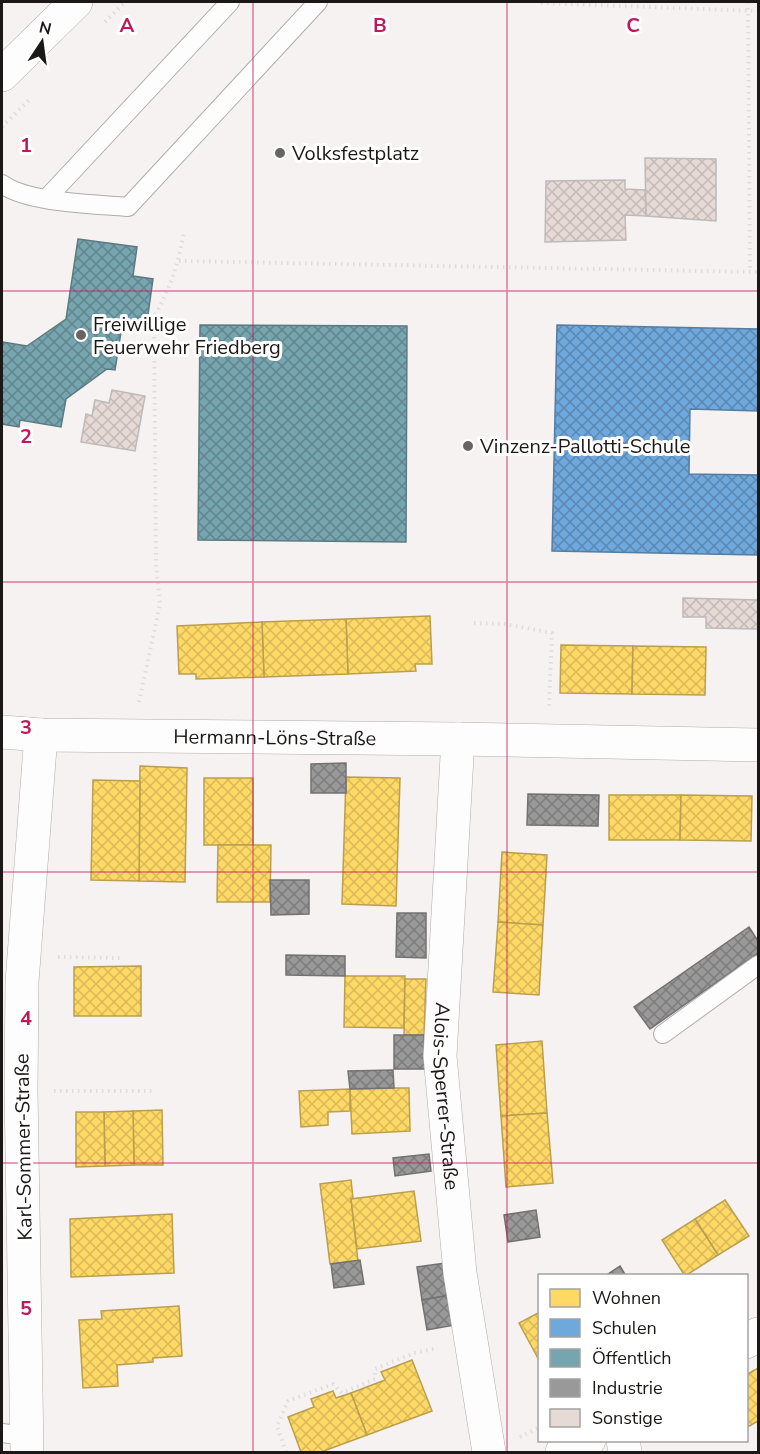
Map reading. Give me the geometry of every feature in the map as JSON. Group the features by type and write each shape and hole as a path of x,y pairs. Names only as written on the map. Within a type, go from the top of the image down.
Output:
{"street":[{"path":"2,75 76,2"},
{"name":"Hermann-Löns-Straße","path":"2,732 41,735 547,740 759,745"},
{"name":"Karl-Sommer-Straße","path":"18,1440 24,957 41,735"},
{"name":"Alois-Sperrer-Straße","path":"458,739 440,1056 460,1273 489,1452"},
{"path":"562,1452 584,1442"}],"lane":[{"path":"47,198 230,2"},
{"path":"2,184 10,190 47,198 128,207 318,2"},
{"path":"663,1034 759,965"}],"path":[{"path":"748,2 750,272"},
{"path":"541,3 759,11"},
{"path":"132,735 160,604 156,564 154,318 167,294 179,261 184,231"},
{"path":"179,261 759,272"},
{"path":"474,624 505,624 552,633 547,740"},
{"path":"24,957 120,958"},
{"path":"21,1090 155,1091"},
{"path":"286,1452 277,1426 288,1401 333,1384 342,1393 375,1379 375,1369 414,1353 470,1340"},
{"path":"524,1434 538,1428"}],"building: Wohnen":[{"path":"430,616 432,664 415,664 416,671 348,674 346,619"},
{"path":"346,619 348,674 264,677 262,622"},
{"path":"262,622 264,677 196,679 196,674 179,674 177,626"},
{"path":"561,645 633,646 632,694 560,693"},
{"path":"633,646 706,647 705,695 632,694"},
{"path":"140,766 187,768 185,882 139,881"},
{"path":"346,777 400,778 396,906 342,904"},
{"path":"204,778 253,778 253,845 204,845"},
{"path":"93,780 140,781 139,881 91,880"},
{"path":"609,795 681,795 680,840 609,840"},
{"path":"681,795 752,796 751,841 680,840"},
{"path":"218,845 271,845 270,902 217,902"},
{"path":"502,852 547,855 543,925 498,922"},
{"path":"498,922 543,925 539,995 493,992"},
{"path":"141,966 141,1016 74,1016 74,967"},
{"path":"345,976 405,976 404,1028 344,1027"},
{"path":"405,979 426,979 424,1035 404,1035"},
{"path":"542,1041 547,1113 501,1116 496,1045"},
{"path":"409,1088 410,1131 352,1134 350,1089"},
{"path":"350,1089 350,1111 328,1112 328,1125 301,1127 299,1091"},
{"path":"162,1110 163,1165 134,1165 133,1111"},
{"path":"133,1111 134,1165 105,1166 104,1112"},
{"path":"76,1112 104,1112 105,1166 76,1167"},
{"path":"547,1113 553,1183 506,1187 501,1116"},
{"path":"351,1180 358,1261 330,1264 320,1184"},
{"path":"414,1191 421,1241 357,1249 351,1199"},
{"path":"725,1200 749,1236 718,1255 695,1219"},
{"path":"172,1214 174,1273 71,1277 70,1219"},
{"path":"695,1219 718,1255 688,1274 684,1274 662,1240"},
{"path":"179,1306 182,1356 153,1358 153,1362 117,1365 118,1386 83,1388 79,1320 102,1319 101,1311"},
{"path":"538,1313 538,1358 519,1323"},
{"path":"412,1360 432,1411 367,1435 351,1393 385,1380 381,1372"},
{"path":"758,1368 758,1421 748,1427 748,1374"},
{"path":"333,1391 336,1398 351,1393 367,1435 321,1452 301,1452 288,1417 314,1407 311,1399"}],"building: Schulen":[{"path":"557,325 758,329 758,411 690,409 689,474 758,475 758,555 552,551"}],"building: Öffentlich":[{"name":"Freiwillige Feuerwehr Friedberg","path":"78,239 137,247 133,276 153,279 146,329 122,326 115,370 107,369 66,399 61,427 20,420 19,427 2,424 2,342 27,346 66,319"},
{"path":"200,325 407,326 406,542 198,540"}],"building: Industrie":[{"path":"346,763 346,793 311,793 311,764"},
{"path":"528,794 599,795 598,826 527,825"},
{"path":"270,880 309,880 309,914 271,915"},
{"path":"397,913 426,913 426,958 396,957"},
{"path":"749,927 758,941 758,953 650,1029 634,1007"},
{"path":"286,955 345,956 345,976 286,975"},
{"path":"394,1035 424,1035 425,1069 394,1069"},
{"path":"393,1070 394,1088 350,1089 348,1071"},
{"path":"429,1154 431,1171 395,1176 393,1158"},
{"path":"536,1210 540,1237 508,1242 504,1215"},
{"path":"360,1260 364,1284 334,1288 331,1264"},
{"path":"445,1263 450,1295 422,1300 417,1267"},
{"path":"620,1266 625,1274 608,1274"},
{"path":"450,1295 455,1325 427,1330 422,1300"}],"building: Sonstige":[{"path":"645,158 716,159 716,221 646,216"},
{"path":"625,180 625,189 645,190 646,216 625,215 626,240 545,242 546,181"},
{"path":"112,390 145,396 135,451 81,442 86,414 92,416 95,400 109,403"},
{"path":"683,598 758,600 758,629 706,628 706,617 683,617"}],"place":[{"name":"Volksfestplatz","path":"280,153"},
{"name":"Freiwillige Feuerwehr Friedberg","path":"81,335"},
{"name":"Vinzenz-Pallotti-Schule","path":"468,446"}]}
